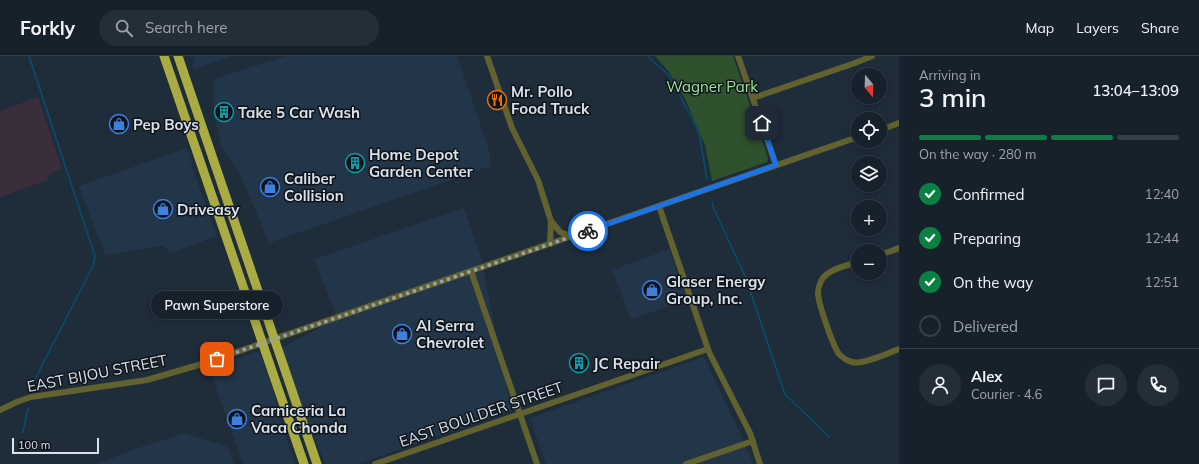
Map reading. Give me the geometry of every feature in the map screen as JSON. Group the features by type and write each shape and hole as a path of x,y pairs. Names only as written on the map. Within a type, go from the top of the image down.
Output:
{"highway":[{"path":"164,56 304,464"},
{"path":"178,56 317,464"}],"street":[{"path":"487,56 512,128 538,180 551,221 550,244"},
{"path":"738,56 776,165"},
{"path":"753,98 872,56"},
{"path":"887,127 899,123"},
{"name":"EAST BIJOU STREET","path":"0,410 32,397 148,380 202,364 851,139"},
{"path":"659,206 708,349 753,441 760,464"},
{"path":"551,221 560,232 571,236"},
{"path":"887,252 899,248"},
{"path":"851,264 830,272 820,282 818,293 836,350 843,358 851,362 866,361 899,349"},
{"path":"471,271 537,464"},
{"name":"EAST BOULDER STREET","path":"375,464 708,349"},
{"path":"686,464 753,441"}],"shaded area":[{"path":"194,56 232,56 193,69"},
{"path":"286,56 457,56 489,150 491,166 269,243 241,176 222,148 214,118 214,79"},
{"path":"38,97 62,169 53,172 47,177 48,180 0,197 0,111"},
{"path":"187,148 217,236 171,253 163,246 105,255 79,186"},
{"name":"Al Serra Chevrolet","path":"464,208 481,257 511,411 357,464 325,464 278,350 337,318 314,259"},
{"name":"Glaser Energy Group, Inc.","path":"669,249 687,300 631,319 612,270"},
{"path":"256,352 262,357 273,389 282,427 295,464 243,464 209,368"},
{"path":"704,357 753,464 546,464 530,418"},
{"path":"184,433 228,447 234,464 97,464 129,451"}],"green space":[{"name":"Wagner Park","path":"655,56 733,56 768,158 767,162 712,181 705,145 686,101 669,72"}],"waterway":[{"path":"29,56 95,256 93,266 34,381"},
{"path":"649,56 650,59 668,74 692,118 699,133 707,179"},
{"path":"712,202 745,276 785,394 829,437"},
{"path":"23,432 28,408"}],"way so far":[{"path":"217,359 588,231"}],"place":[{"name":"Mr. Pollo Food Truck","path":"497,100"},
{"name":"Take 5 Car Wash","path":"224,112"},
{"name":"Pep Boys","path":"119,124"},
{"name":"Home Depot Garden Center","path":"355,163"},
{"name":"Caliber Collision","path":"270,187"},
{"name":"Driveasy","path":"163,209"},
{"name":"Glaser Energy Group, Inc.","path":"652,290"},
{"name":"Al Serra Chevrolet","path":"402,334"},
{"name":"Pawn Superstore","path":"217,359"},
{"name":"JC Repair","path":"579,363"},
{"name":"Carniceria La Vaca Chonda","path":"237,419"}],"route":[{"path":"588,231 776,165 762,123"}]}
